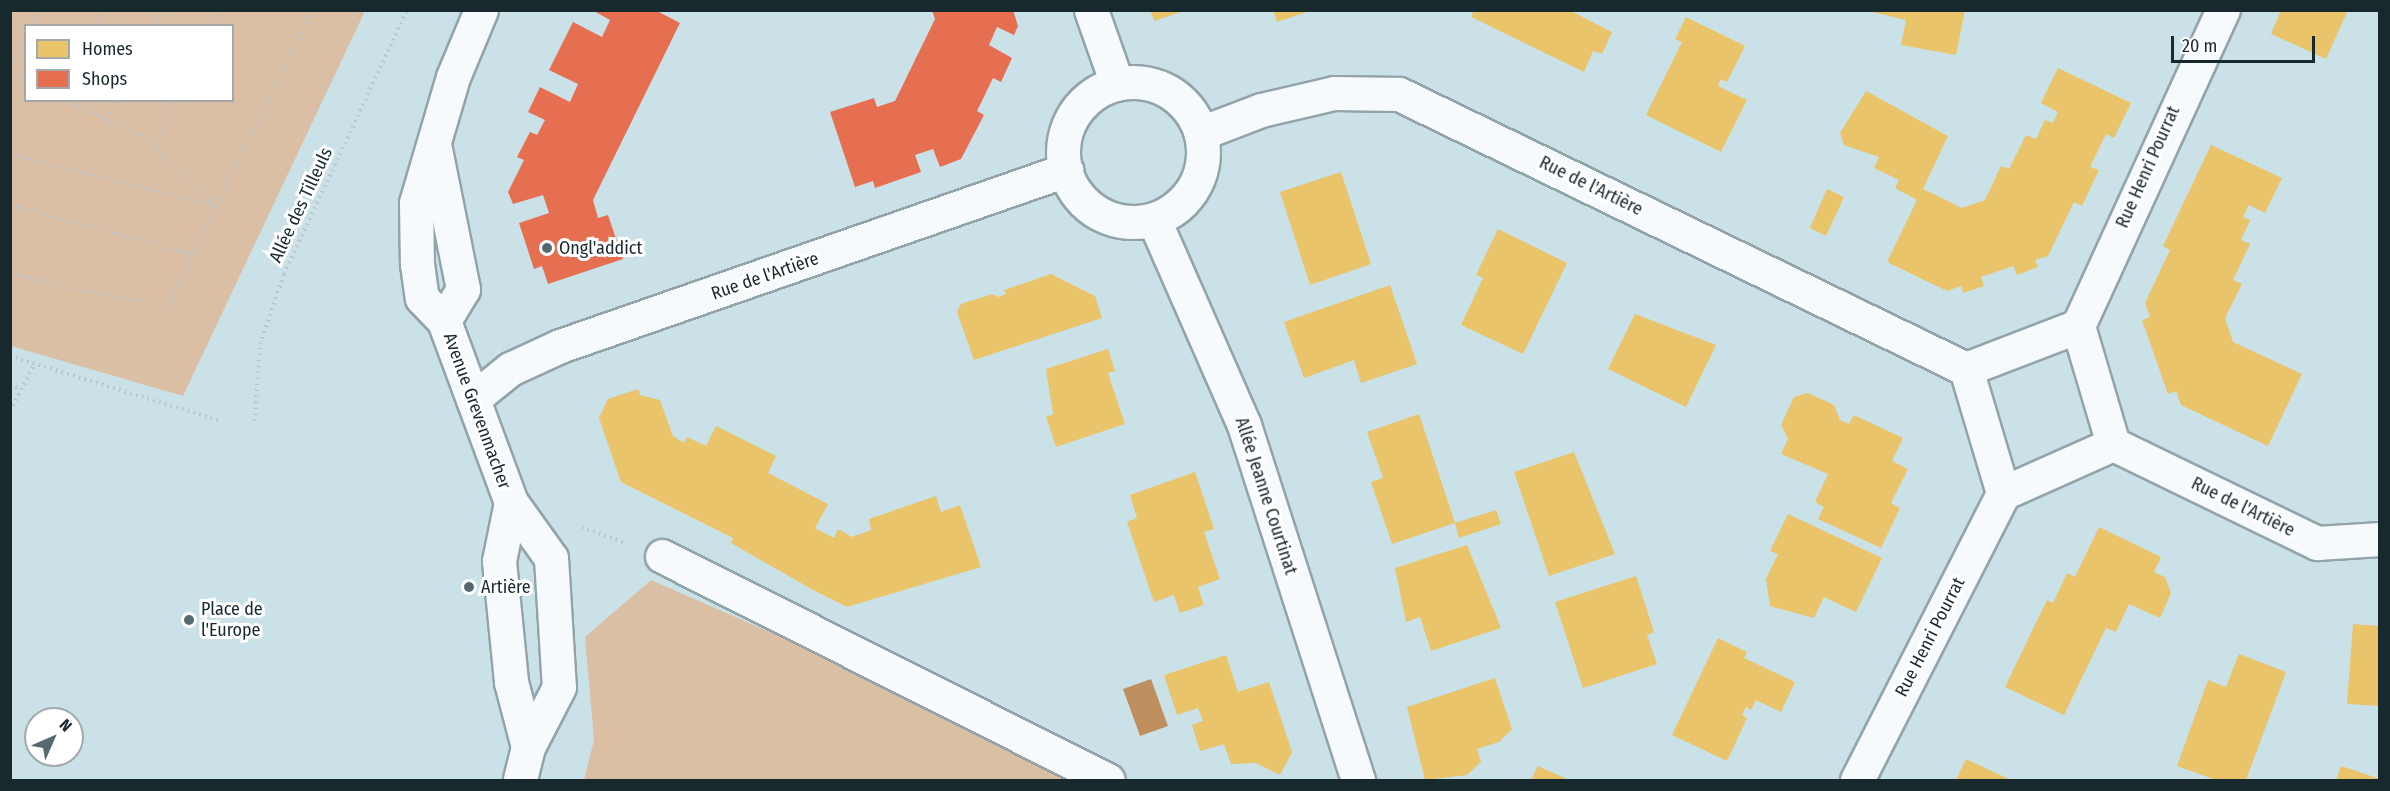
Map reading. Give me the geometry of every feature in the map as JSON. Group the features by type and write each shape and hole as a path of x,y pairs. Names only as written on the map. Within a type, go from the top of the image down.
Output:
{"street":[{"name":"Avenue Grevenmacher","path":"481,10 453,77 435,149 416,203 417,264 422,298 444,321 511,502 551,558 558,609 559,687 528,747 520,780"},
{"path":"1091,10 1117,84"},
{"name":"Rue Henri Pourrat","path":"2078,326 2223,10"},
{"path":"1117,84 1159,86 1192,113 1201,132 1200,176 1182,202 1154,220 1109,218 1075,191 1066,170 1063,148 1074,116 1097,92 1117,84"},
{"name":"Rue de l'Artière","path":"1201,132 1261,110 1334,93 1399,94 1966,369"},
{"name":"Rue de l'Artière","path":"473,399 510,369 560,346 1066,170"},
{"name":"Allée Jeanne Courtinat","path":"1154,220 1244,425 1358,780"},
{"path":"2078,326 2113,444 2002,493 1966,369 2078,326"},
{"name":"Rue de l'Artière","path":"2113,444 2317,543 2379,539"},
{"name":"Rue Henri Pourrat","path":"1857,780 2002,493"},
{"name":"Avenue Grevenmacher","path":"511,502 499,561 511,682 528,747"},
{"path":"662,556 1108,780"}],"path":[{"path":"32,24 39,10"},
{"path":"97,24 104,10"},
{"path":"155,24 162,10"},
{"path":"216,24 223,10"},
{"name":"Allée des Tilleuls","path":"255,421 260,344 284,274 407,10"},
{"path":"10,274 166,308 312,11"},
{"path":"10,64 24,40"},
{"path":"10,74 24,80"},
{"path":"72,102 153,147 216,206"},
{"path":"105,119 114,102"},
{"path":"153,147 176,102"},
{"path":"10,154 216,206"},
{"path":"10,205 193,254"},
{"path":"10,356 222,422"},
{"path":"10,411 34,364"},
{"path":"10,385 21,389"},
{"path":"577,525 662,556"}],"shaded area":[{"path":"10,11 365,11 183,396 11,346"},
{"path":"651,580 1108,780 584,780 594,740 585,637"},
{"path":"1151,679 1168,726 1140,736 1123,689"}],"building: Homes":[{"path":"1150,10 1184,10 1184,11 1154,21"},
{"path":"1273,10 1310,10 1310,11 1277,22"},
{"path":"1474,10 1569,10 1612,32 1602,54 1593,51 1584,72 1471,17"},
{"path":"1864,10 1965,10 1956,55 1901,45 1906,20"},
{"path":"2281,10 2348,10 2326,59 2271,34"},
{"path":"1686,17 1745,46 1727,82 1721,79 1718,86 1747,100 1721,152 1646,115 1682,42 1675,39"},
{"path":"2058,68 2131,103 2114,138 2106,134 2090,167 2099,170 2082,206 2074,202 2048,256 2035,260 2038,267 2017,275 2013,266 1981,277 1984,286 1963,293 1961,286 1947,291 1887,262 1917,200 1895,188 1899,180 1874,168 1879,157 1844,145 1840,133 1866,91 1948,136 1923,189 1962,208 1985,200 2001,166 2009,169 2026,135 2036,139 2045,120 2053,123 2058,112 2041,103"},
{"path":"2211,145 2282,178 2265,213 2249,205 2243,217 2250,220 2241,240 2250,244 2233,280 2242,284 2225,318 2233,342 2302,374 2268,446 2181,405 2176,391 2168,394 2142,320 2150,317 2145,303 2170,250 2163,246"},
{"path":"1341,172 1371,264 1310,285 1280,192"},
{"path":"1827,189 1844,197 1826,236 1810,228"},
{"path":"1498,229 1567,263 1523,354 1461,325 1483,278 1476,275"},
{"path":"1051,274 1095,296 1102,318 974,360 957,312 961,304 992,294 998,297 1006,294 1004,290"},
{"path":"1390,285 1417,364 1361,383 1354,360 1304,378 1284,322"},
{"path":"1635,314 1716,345 1686,407 1608,369"},
{"path":"1108,349 1115,371 1108,373 1125,424 1056,447 1046,417 1053,414 1046,369"},
{"path":"638,389 640,395 660,400 673,436 684,443 687,437 706,446 716,426 776,456 768,473 828,504 815,528 834,538 838,529 852,537 871,530 869,519 936,496 941,512 960,505 981,567 847,607 813,590 731,543 733,538 621,482 599,418 608,399"},
{"path":"1808,393 1834,405 1840,420 1849,424 1854,415 1903,438 1892,461 1908,469 1891,503 1900,508 1881,548 1818,519 1824,507 1815,502 1828,474 1781,454 1788,439 1781,425 1794,397"},
{"path":"1419,414 1455,523 1392,544 1371,482 1383,478 1367,432"},
{"path":"1574,452 1615,554 1549,576 1514,472"},
{"path":"1195,472 1214,529 1204,532 1220,579 1198,587 1204,605 1180,613 1174,595 1154,602 1127,522 1137,518 1130,495"},
{"path":"1496,510 1501,524 1459,538 1455,523"},
{"path":"1788,514 1882,558 1856,612 1824,597 1814,618 1770,606 1766,579 1778,554 1770,551"},
{"path":"2099,527 2161,557 2154,572 2165,577 2171,593 2160,618 2129,604 2116,632 2106,628 2064,715 2005,687 2047,600 2053,603 2067,573 2075,577"},
{"path":"1467,545 1501,628 1431,651 1420,617 1406,622 1395,568"},
{"path":"1636,576 1654,632 1647,635 1657,664 1583,688 1555,602"},
{"path":"2353,624 2379,626 2379,706 2347,704"},
{"path":"1718,638 1747,652 1744,658 1795,682 1781,712 1756,700 1751,710 1746,707 1742,715 1747,718 1727,761 1672,735"},
{"path":"2239,654 2286,672 2246,780 2216,780 2177,766 2208,680 2226,687"},
{"path":"1226,655 1238,692 1269,682 1292,752 1280,775 1256,763 1231,764 1224,744 1200,751 1192,725 1203,721 1198,708 1177,715 1164,675"},
{"path":"1495,678 1512,729 1499,742 1477,749 1481,762 1467,775 1425,780 1407,707"},
{"path":"1966,759 2011,780 1956,780"},
{"path":"1538,766 1569,780 1531,780"},
{"path":"2341,766 2380,779 2380,780 2336,780"}],"building: Shops":[{"path":"592,10 655,10 680,23 593,200 598,218 608,215 623,259 548,284 542,266 534,269 519,223 549,213 543,195 513,204 508,192 524,160 517,157 530,132 537,135 545,120 528,112 540,87 570,102 578,84 549,70 573,22 602,37 610,20"},
{"path":"932,10 1013,10 1018,26 1014,35 997,27 989,45 1012,58 1001,82 993,78 977,111 984,115 961,159 940,167 933,149 915,155 921,172 875,188 873,181 855,187 830,112 874,98 877,107 895,101 935,19"}],"place":[{"name":"Ongl'addict","path":"547,248"},
{"name":"Artière","path":"469,587"},
{"name":"Place de l'Europe","path":"189,620"}]}
